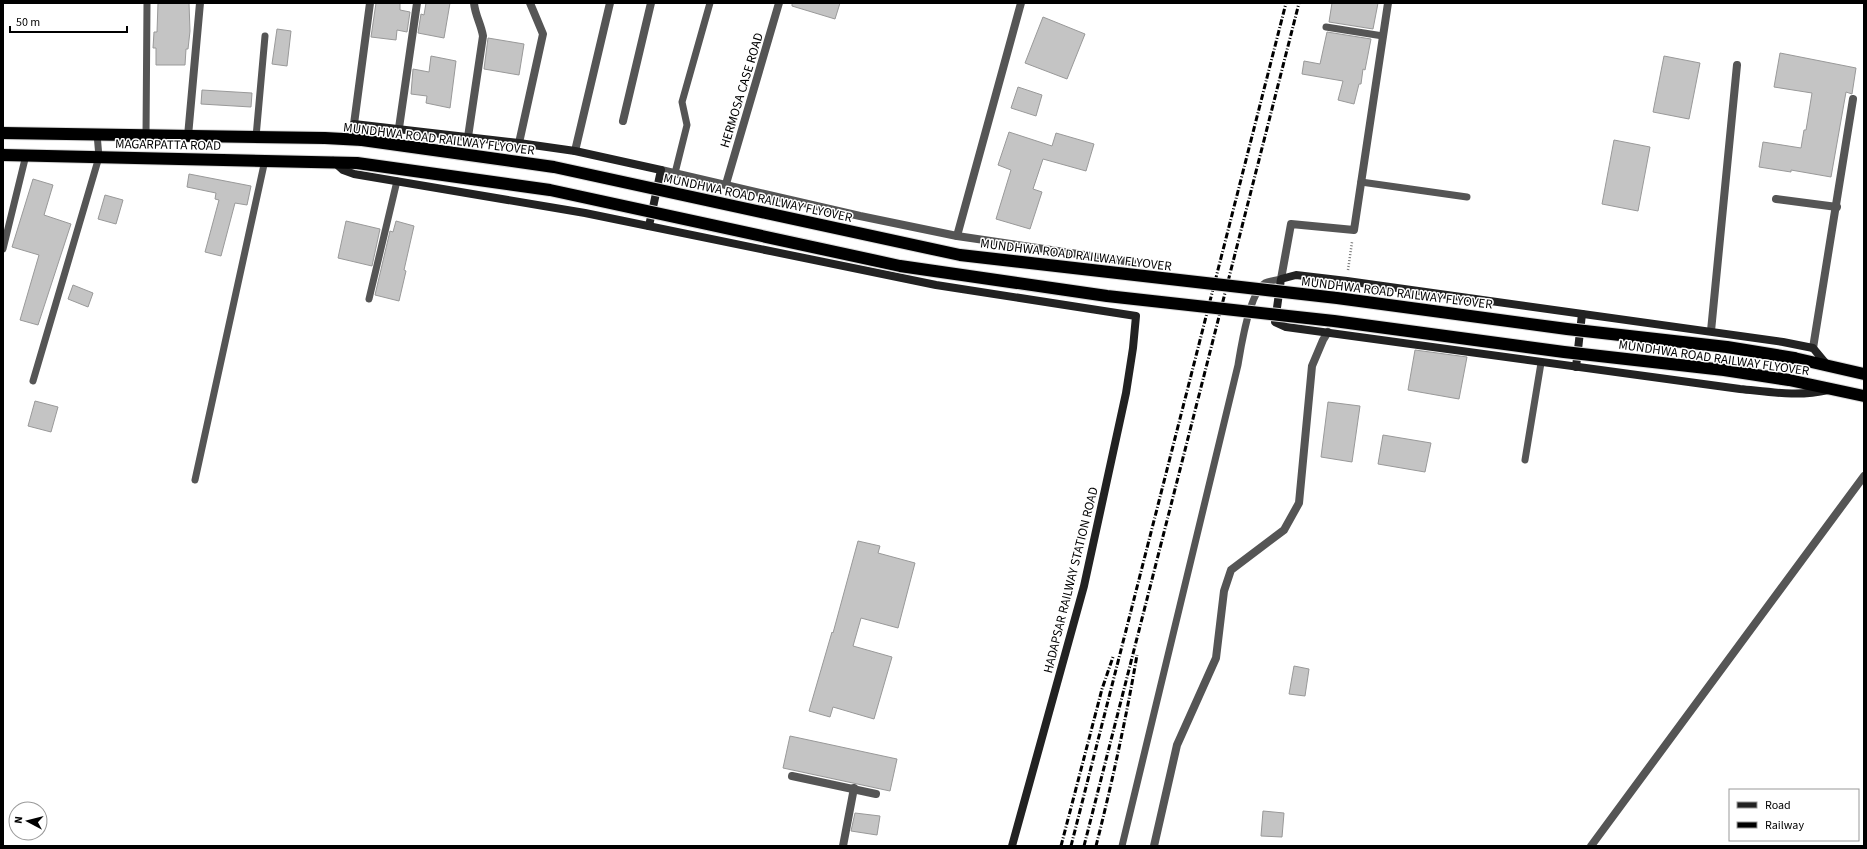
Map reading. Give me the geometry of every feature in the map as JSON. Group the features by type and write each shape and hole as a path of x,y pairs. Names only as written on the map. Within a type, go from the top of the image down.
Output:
{"highway":[{"name":"MAGARPATTA ROAD","path":"3,133 325,138"},
{"name":"MUNDHWA ROAD RAILWAY FLYOVER","path":"325,138 357,140 554,167 960,255 1336,298 1567,329 1727,347 1794,358 1864,374"},
{"name":"MAGARPATTA ROAD","path":"3,155 332,161"},
{"name":"MUNDHWA ROAD RAILWAY FLYOVER","path":"332,161 357,163 550,190 900,266 1107,296 1334,321 1789,380 1864,396"}],"street":[{"path":"188,136 200,3"},
{"path":"357,140 354,124 370,3"},
{"path":"399,128 417,3"},
{"path":"468,137 483,36 481,25 475,14 474,3"},
{"path":"519,143 543,34 530,3"},
{"path":"575,151 610,3"},
{"path":"623,121 651,3"},
{"name":"HERMOSA CASE ROAD","path":"726,184 780,3"},
{"path":"957,236 1021,3"},
{"path":"1388,3 1354,230 1291,224 1280,279 1275,322 1286,327 1541,363 1791,394 1809,394 1835,389"},
{"path":"1711,331 1737,64"},
{"path":"1813,348 1854,99"},
{"path":"354,124 399,128 575,151 726,184 860,216 957,236 1132,262"},
{"path":"332,161 343,170 354,174 649,226 661,170"},
{"path":"1776,199 1837,207"},
{"name":"HADAPSAR RAILWAY STATION ROAD","path":"649,226 936,285 1136,316 1126,393 1084,586 1012,846"},
{"path":"1280,279 1296,275 1347,281 1711,331 1813,348 1828,366"},
{"path":"1576,367 1582,314"},
{"path":"1154,846 1177,745 1216,658 1224,591 1231,570 1284,530 1299,503 1312,366 1328,332"},
{"path":"1591,846 1864,476"},
{"path":"792,776 854,788 876,794"},
{"path":"843,846 854,788"}],"lane":[{"path":"146,135 147,3"},
{"path":"675,173 687,125 682,102 710,3"},
{"path":"1326,27 1383,36"},
{"path":"256,137 265,36"},
{"path":"33,381 99,157 97,134"},
{"path":"3,248 26,155"},
{"path":"195,480 265,160"},
{"path":"369,299 397,181"},
{"path":"1361,182 1467,197"},
{"path":"1122,846 1236,373 1244,330 1253,301 1265,284 1280,279"},
{"path":"1525,460 1541,363"}],"path":[{"path":"1347,281 1354,230"}],"building":[{"path":"158,3 189,3 190,31 188,49 186,49 185,65 156,65 156,48 153,48 154,32 157,32"},
{"path":"376,3 400,3 400,10 410,12 407,32 397,30 396,40 371,37"},
{"path":"426,3 450,3 444,38 418,33 421,14 424,15"},
{"path":"792,3 840,3 835,19 792,6"},
{"path":"1332,3 1378,3 1373,29 1329,22"},
{"path":"1043,17 1085,34 1067,79 1025,63"},
{"path":"277,29 291,31 287,66 272,64"},
{"path":"1327,32 1371,39 1365,70 1363,69 1361,84 1359,84 1354,104 1338,100 1343,81 1302,74 1304,61 1320,64"},
{"path":"488,38 524,44 519,75 484,69"},
{"path":"1780,53 1856,68 1852,94 1846,92 1831,177 1791,170 1791,172 1759,167 1763,142 1801,148 1804,130 1806,130 1812,93 1774,87"},
{"path":"431,56 456,61 450,108 426,103 427,96 411,94 413,69 429,72"},
{"path":"1664,56 1700,63 1689,119 1653,112"},
{"path":"1018,87 1042,95 1036,116 1011,108"},
{"path":"202,90 252,93 251,107 201,104"},
{"path":"1009,132 1052,146 1056,133 1094,144 1086,171 1043,159 1033,189 1042,192 1030,229 996,219 1011,170 998,165"},
{"path":"1614,140 1650,147 1638,211 1602,204"},
{"path":"189,174 251,186 247,205 235,203 221,256 205,252 219,200 215,199 216,193 187,187"},
{"path":"33,179 53,185 44,215 71,224 38,325 20,320 39,255 12,247"},
{"path":"105,195 123,200 116,224 98,219"},
{"path":"346,221 380,229 372,266 338,258"},
{"path":"396,221 414,226 399,301 375,295 390,231 393,232"},
{"path":"73,285 93,293 88,307 68,299"},
{"path":"1415,350 1467,357 1459,399 1408,390"},
{"path":"35,401 58,407 51,432 28,426"},
{"path":"1328,402 1360,406 1352,462 1321,457"},
{"path":"1383,435 1431,443 1425,472 1378,464"},
{"path":"858,541 880,546 878,553 915,563 898,628 861,618 853,646 892,657 874,719 833,707 830,717 809,711 832,632 833,633"},
{"path":"1294,666 1309,669 1305,696 1289,694"},
{"path":"790,736 897,759 890,791 783,768"},
{"path":"1263,811 1284,813 1282,837 1261,836"},
{"path":"855,813 880,816 877,835 851,831"}],"railway":[{"path":"1071,846 1286,3"},
{"path":"1084,846 1299,3"},
{"path":"1096,846 1108,799 1137,655"},
{"path":"1061,846 1102,689 1113,657"}]}
